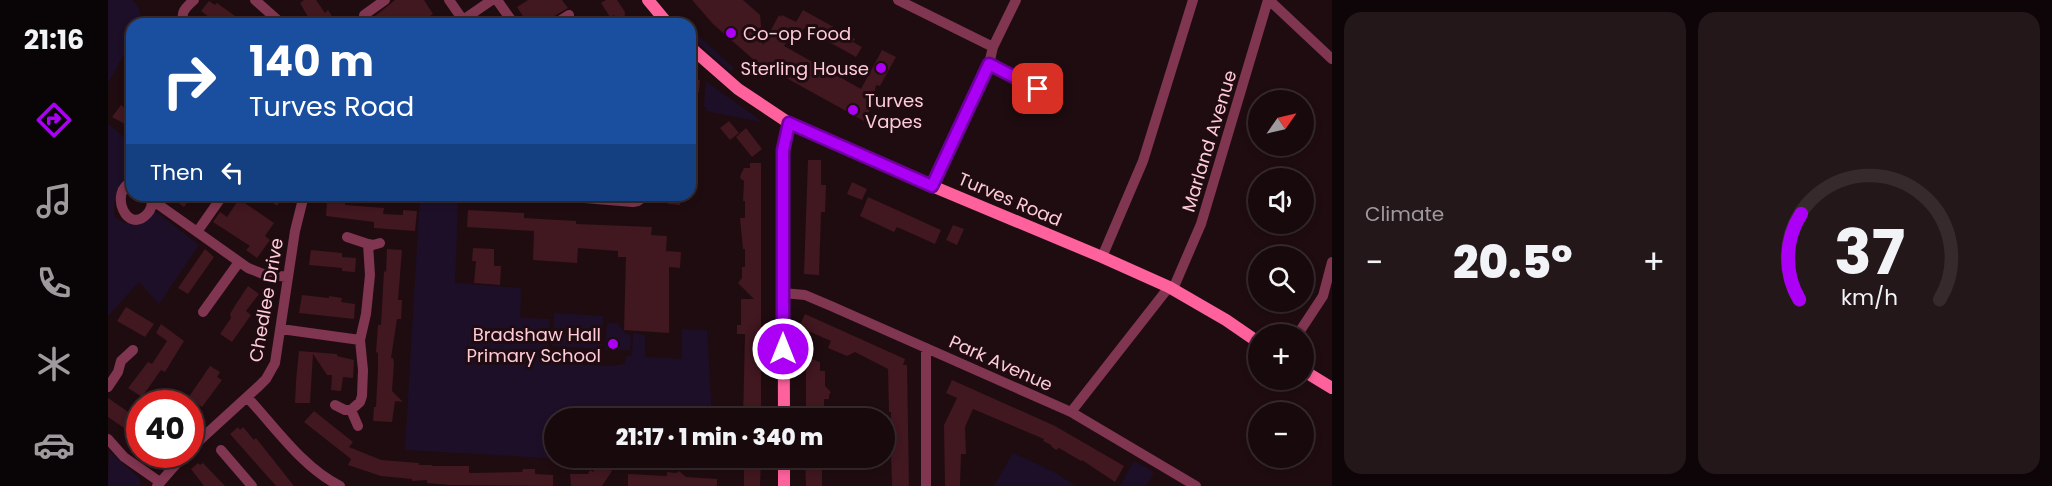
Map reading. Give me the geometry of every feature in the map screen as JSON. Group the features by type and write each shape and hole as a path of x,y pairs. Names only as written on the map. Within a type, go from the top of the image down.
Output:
{"street":[{"path":"182,18 183,12 194,0"},
{"path":"255,0 275,18"},
{"path":"364,15 385,0"},
{"path":"449,0 458,18"},
{"path":"466,18 495,0 508,18"},
{"path":"648,0 663,18"},
{"path":"898,0 993,47"},
{"path":"932,186 1016,0"},
{"path":"1102,257 1143,161 1193,0"},
{"path":"1268,0 1332,59"},
{"name":"Marland Avenue","path":"1071,412 1171,288 1201,224 1268,0"},
{"path":"564,18 569,15"},
{"name":"Turves Road","path":"696,51 738,89 789,123 1171,288 1248,335"},
{"path":"989,64 1038,89"},
{"path":"784,408 783,150 789,123"},
{"path":"126,184 117,193 115,205 121,215 132,220 144,216 149,212 151,201"},
{"path":"156,201 239,262 263,274 288,277"},
{"path":"197,232 219,201"},
{"name":"Chedlee Drive","path":"204,436 266,379 271,370 277,355 302,201"},
{"path":"621,201 638,201"},
{"path":"347,237 373,245 380,243"},
{"path":"351,411 360,402 362,396 363,370 360,340 366,314 370,275 368,244"},
{"path":"203,312 239,262"},
{"path":"1305,324 1323,296 1332,262"},
{"name":"Park Avenue","path":"783,293 804,295 1071,412 1196,486"},
{"path":"280,329 360,340"},
{"path":"926,348 926,486"},
{"path":"108,387 118,372 121,361 133,350"},
{"path":"1314,377 1332,388"},
{"path":"247,397 314,470 340,486"},
{"path":"334,405 351,411"},
{"path":"351,411 358,426"},
{"path":"108,439 124,457 158,484 172,468"},
{"path":"221,450 252,486"},
{"path":"784,468 784,486"}],"shaded area":[{"path":"108,0 132,0 139,8 140,18 126,18 126,51 108,83"},
{"path":"696,33 734,68 731,72 696,41"},
{"path":"706,81 762,122 706,111 707,108 704,107"},
{"path":"108,124 126,140 126,178 115,202 115,217 125,223 137,225 145,222 155,211 199,245 159,304 139,282 108,316"},
{"path":"420,201 458,201 455,283 521,288 520,318 550,319 547,355 560,356 566,364 610,366 625,364 626,356 632,356 633,333 645,335 645,357 682,359 682,329 707,330 711,408 544,408 544,458 405,450"},
{"path":"554,313 603,316 601,349 552,346"},
{"path":"607,323 618,324 626,334 631,335 630,350 605,350"},
{"path":"109,451 139,478 141,486 108,486"},
{"path":"1013,453 1054,472 1076,486 994,486"},
{"path":"1134,461 1154,472 1146,486 1120,486"}],"building":[{"path":"304,0 316,0 325,13 328,10 333,18 309,18 300,3"},
{"path":"395,0 424,0 433,14 427,18 374,17"},
{"path":"528,0 562,0 568,8 551,18 524,18 517,7"},
{"path":"606,0 617,0 625,12 624,18 614,18 614,15 610,17 601,3"},
{"path":"692,0 743,0 760,15 763,45 779,15 796,22 803,10 855,39 853,42 862,47 856,57 804,28 800,35 793,31 784,46 861,89 882,50 896,57 880,86 876,85 872,106 864,121 754,60 713,24"},
{"path":"209,1 215,5 217,3 238,18 210,18 201,11"},
{"path":"696,80 700,80 699,92 696,92"},
{"path":"121,105 126,109 126,125 112,117"},
{"path":"729,121 739,133 730,140 720,128"},
{"path":"746,128 762,149 752,157 736,137"},
{"path":"808,160 821,160 821,185 826,185 825,212 821,212 819,275 804,274"},
{"path":"750,163 761,163 761,408 743,408 745,334 737,334 737,325 741,325 741,299 754,299 738,283 742,278 742,267 745,267 745,249 743,249 740,218 745,218 744,181 740,178 744,168 750,168"},
{"path":"852,182 867,189 862,200 847,194"},
{"path":"868,197 941,230 935,244 897,227 894,232 860,216"},
{"path":"176,201 188,201 184,207"},
{"path":"238,201 242,201 274,223 265,236 270,240 257,258 246,250 250,246 213,222 220,212 227,217"},
{"path":"271,201 280,201 277,206"},
{"path":"327,201 384,208 383,214 403,215 403,210 417,211 415,231 374,228 374,222 326,216"},
{"path":"668,201 680,201 680,205 668,204"},
{"path":"468,210 524,213 524,218 576,221 576,224 652,227 651,235 667,236 666,251 681,252 680,268 669,267 669,333 624,330 626,257 618,257 618,251 578,248 577,263 533,260 534,231 467,227"},
{"path":"953,225 964,229 957,245 946,240"},
{"path":"473,248 494,249 494,266 501,266 500,285 474,283 476,261 472,261"},
{"path":"205,249 214,257 188,294 178,288"},
{"path":"387,249 402,250 398,300 402,300 401,319 397,319 391,358 394,362 392,391 403,402 395,401 392,422 373,421 374,407 376,407 378,325 381,325"},
{"path":"311,250 342,253 342,257 356,258 355,272 342,271 342,268 309,265"},
{"path":"248,286 259,294 246,311 251,315 232,342 220,334"},
{"path":"302,295 342,298 341,302 355,304 354,319 299,313"},
{"path":"126,307 154,324 145,337 117,321"},
{"path":"805,314 905,359 903,365 907,365 909,486 892,486 891,468 895,468 895,408 889,408 888,369 855,352 847,356 828,348 831,341 799,327"},
{"path":"161,324 184,341 165,372 161,370 147,390 131,390 128,388 148,362 152,364 167,341 156,333"},
{"path":"299,351 337,354 337,356 354,360 353,378 343,377 341,391 331,390 332,375 327,375 313,354 310,403 295,403"},
{"path":"809,358 820,362 820,371 825,371 825,386 831,392 829,399 824,399 824,408 806,408 806,367"},
{"path":"210,366 220,372 217,377 222,380 204,404 204,390 194,390"},
{"path":"952,380 1055,426 1124,466 1115,482 1082,460 1059,448 1056,450 1043,441 1044,439 973,409 965,427 966,454 961,454 960,486 945,486 944,425 957,398 946,393"},
{"path":"108,398 126,410 126,429 108,417"},
{"path":"314,411 353,442 349,447 381,460 432,466 469,466 469,473 522,472 523,469 535,469 535,474 553,475 553,486 450,485 427,483 427,480 412,481 412,479 381,476 348,465 351,459 304,422"},
{"path":"238,427 240,430 243,427 254,440 256,438 294,486 276,486 230,434"},
{"path":"204,464 225,486 204,486 191,469 204,468"},
{"path":"596,468 607,468 612,471 602,486 571,486 570,474 588,474 590,470 593,472"},
{"path":"744,468 761,468 760,486 744,486"},
{"path":"805,468 827,468 822,469 822,486 806,486"},
{"path":"679,471 686,477 717,479 717,486 628,486 628,474 667,476 667,472"}],"place":[{"name":"Co-op Food","path":"731,33"},
{"name":"Sterling House","path":"881,68"},
{"name":"Turves Vapes","path":"853,110"},
{"name":"Bradshaw Hall Primary School","path":"613,344"}],"route":[{"path":"783,349 783,150 789,123 932,186 989,64 1038,89"}]}
